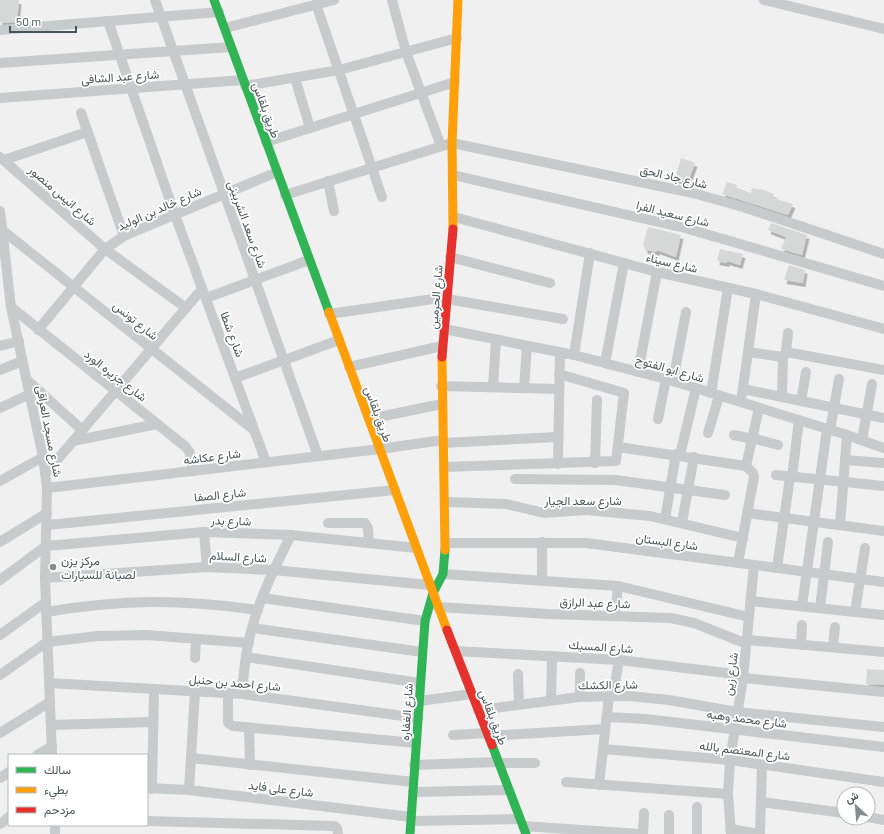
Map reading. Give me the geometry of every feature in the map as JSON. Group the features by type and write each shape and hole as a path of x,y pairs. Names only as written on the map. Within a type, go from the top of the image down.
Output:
{"main road":[{"name":"طريق بلقاس","path":"214,0 431,589 523,826"},
{"name":"شارع الحرمين","path":"431,589 443,574 446,543 441,386 442,346 454,216 452,143 458,0"},
{"name":"شارع الغفاره","path":"410,834 422,652 425,621 431,589"}],"street":[{"name":"شارع سعد الشربينى","path":"155,0 223,195 318,456"},
{"path":"392,0 406,52 441,146"},
{"path":"764,0 884,29"},
{"path":"225,28 303,4 316,4 329,1"},
{"path":"316,4 382,197"},
{"path":"0,30 219,12"},
{"name":"شارع شطا","path":"108,21 175,215 266,462"},
{"name":"شارع عبد الشافى","path":"0,98 184,84 244,83 295,78 339,70 457,38"},
{"path":"0,63 232,47"},
{"path":"295,78 310,128"},
{"path":"266,142 455,82"},
{"path":"81,113 124,236"},
{"path":"2,158 88,132"},
{"path":"285,195 452,143"},
{"name":"شارع جاد الحق","path":"452,143 693,193 743,207 884,254"},
{"name":"شارع انيس منصور","path":"2,158 105,249 186,308"},
{"name":"شارع خالد بن الوليد","path":"38,330 105,249 124,236 277,172"},
{"name":"شارع سعيد الفرا","path":"453,175 685,228 884,286"},
{"path":"328,181 334,211"},
{"name":"شارع مسجد العراقى","path":"0,211 11,307 44,457 46,473 48,524 45,578 52,750"},
{"name":"شارع سيناء","path":"454,216 657,272 756,294 884,329"},
{"name":"شارع تونس","path":"2,230 254,431"},
{"path":"574,355 590,253"},
{"path":"450,257 550,283"},
{"path":"46,473 186,308 204,294 254,280 309,260"},
{"path":"605,363 624,263"},
{"path":"638,372 657,272"},
{"path":"708,433 715,394 728,288"},
{"path":"741,403 756,294"},
{"path":"329,314 447,298 563,319"},
{"name":"شارع جزيره الورد","path":"11,307 188,448 193,471"},
{"path":"658,419 670,380 686,312"},
{"name":"شارع ابو الفتوح","path":"444,329 574,355 670,380 829,429 884,448"},
{"path":"782,397 788,333"},
{"path":"0,346 19,340"},
{"path":"235,378 339,340"},
{"path":"492,387 496,340"},
{"path":"349,366 442,346"},
{"path":"524,388 527,346"},
{"path":"558,464 557,437 560,352"},
{"path":"748,352 785,354 884,370"},
{"path":"0,370 22,361"},
{"path":"801,401 806,372"},
{"path":"444,467 614,462 617,459 625,396 620,390 559,374"},
{"path":"26,379 82,430"},
{"path":"802,606 820,480 840,379"},
{"path":"862,440 872,384"},
{"path":"441,386 559,389"},
{"path":"665,518 670,487 696,388"},
{"path":"743,389 884,418"},
{"path":"0,408 30,394"},
{"path":"595,462 597,400"},
{"path":"368,419 442,404"},
{"path":"746,466 758,408"},
{"path":"776,568 799,420"},
{"path":"72,441 157,424"},
{"path":"734,435 778,445"},
{"path":"840,525 846,435"},
{"name":"شارع عكاشه","path":"47,488 443,441 557,437"},
{"path":"618,447 694,457 746,466 753,473 754,478 738,563"},
{"path":"0,481 44,457"},
{"path":"682,522 694,457"},
{"path":"845,460 884,463"},
{"path":"776,475 884,486"},
{"path":"515,479 602,479 726,495"},
{"name":"شارع الصفا","path":"48,524 395,490"},
{"name":"شارع سعد الجيار","path":"445,502 506,504 544,513 586,510 618,512 665,518 743,538"},
{"path":"0,542 47,513"},
{"path":"747,514 884,531"},
{"path":"328,523 365,523 368,528 369,543"},
{"path":"204,532 206,567"},
{"name":"شارع بدر","path":"46,546 204,532 291,534 416,548"},
{"path":"242,694 248,643 252,628 273,570 291,534"},
{"path":"542,542 542,581"},
{"name":"شارع البستان","path":"446,543 542,542 601,544 884,582"},
{"path":"820,608 828,542"},
{"path":"0,580 46,546"},
{"path":"855,612 865,548"},
{"name":"شارع زين","path":"731,832 728,794 730,760 743,676 754,565"},
{"name":"شارع السلام","path":"45,578 206,567 273,570 431,589"},
{"path":"443,574 618,586 749,617"},
{"path":"615,616 618,586"},
{"path":"262,598 425,621"},
{"path":"0,635 46,607 132,601 174,601 216,604 258,610"},
{"path":"751,601 884,615"},
{"name":"شارع عبد الرازق","path":"438,606 548,614 660,617 682,620 747,642 801,644 884,652"},
{"path":"801,644 802,625"},
{"path":"833,647 835,627"},
{"path":"252,628 422,652"},
{"path":"0,675 47,642 105,635 147,635 248,643"},
{"path":"195,658 196,639"},
{"name":"شارع المسبك","path":"456,651 619,660 884,692"},
{"path":"551,700 552,656"},
{"path":"246,657 420,683"},
{"path":"599,784 605,729 619,660"},
{"path":"580,673 580,697"},
{"path":"518,674 519,704"},
{"name":"شارع احمد بن حنبل","path":"49,683 242,694 418,718"},
{"path":"150,789 150,755 154,688"},
{"path":"189,790 195,691"},
{"path":"228,693 228,723 233,726 416,743"},
{"path":"419,701 472,694"},
{"name":"شارع الكشك","path":"478,710 551,700 611,696 669,700 737,712 884,727"},
{"path":"0,733 50,702"},
{"name":"شارع محمد وهبه","path":"607,718 646,718 884,747"},
{"path":"51,725 153,722"},
{"path":"249,728 250,765"},
{"path":"453,735 488,735 605,729"},
{"name":"شارع المعتصم بالله","path":"603,749 730,760 884,782"},
{"path":"40,754 52,750"},
{"path":"191,758 413,787 509,790"},
{"path":"414,765 498,762 535,763"},
{"path":"731,832 760,834 762,765"},
{"path":"566,782 728,794"},
{"name":"شارع على فايد","path":"150,789 189,790 411,819 642,834"},
{"path":"761,802 836,812"},
{"path":"696,808 697,834"},
{"path":"642,834 644,813"},
{"path":"669,815 669,834"},
{"path":"0,824 8,818"},
{"path":"148,821 335,826 338,834"}],"building":[{"path":"0,0 19,0 17,22 0,23"},
{"path":"681,158 695,163 688,182 675,179"},
{"path":"727,182 737,185 736,188 751,193 752,188 764,190 774,194 773,198 793,204 788,215 722,194"},
{"path":"771,223 807,235 802,255 781,249 786,237 768,230"},
{"path":"648,227 681,235 676,257 657,250 657,252 646,250 643,245"},
{"path":"720,249 743,254 740,265 727,261 727,263 717,261"},
{"path":"789,265 805,270 803,283 784,280"},
{"path":"867,669 884,670 884,685 866,684"}],"traffic: fast":[{"path":"214,0 329,312"},
{"path":"410,834 425,621 433,593 443,574 445,550"},
{"path":"492,745 526,834"}],"traffic: slow":[{"path":"453,229 452,143 458,0"},
{"path":"329,312 447,630"},
{"path":"442,357 445,550"}],"traffic: jam":[{"path":"442,357 453,229"},
{"path":"447,630 492,745"}],"place":[{"name":"مركز يزن لصيانة للسيارات","path":"53,567"}]}
